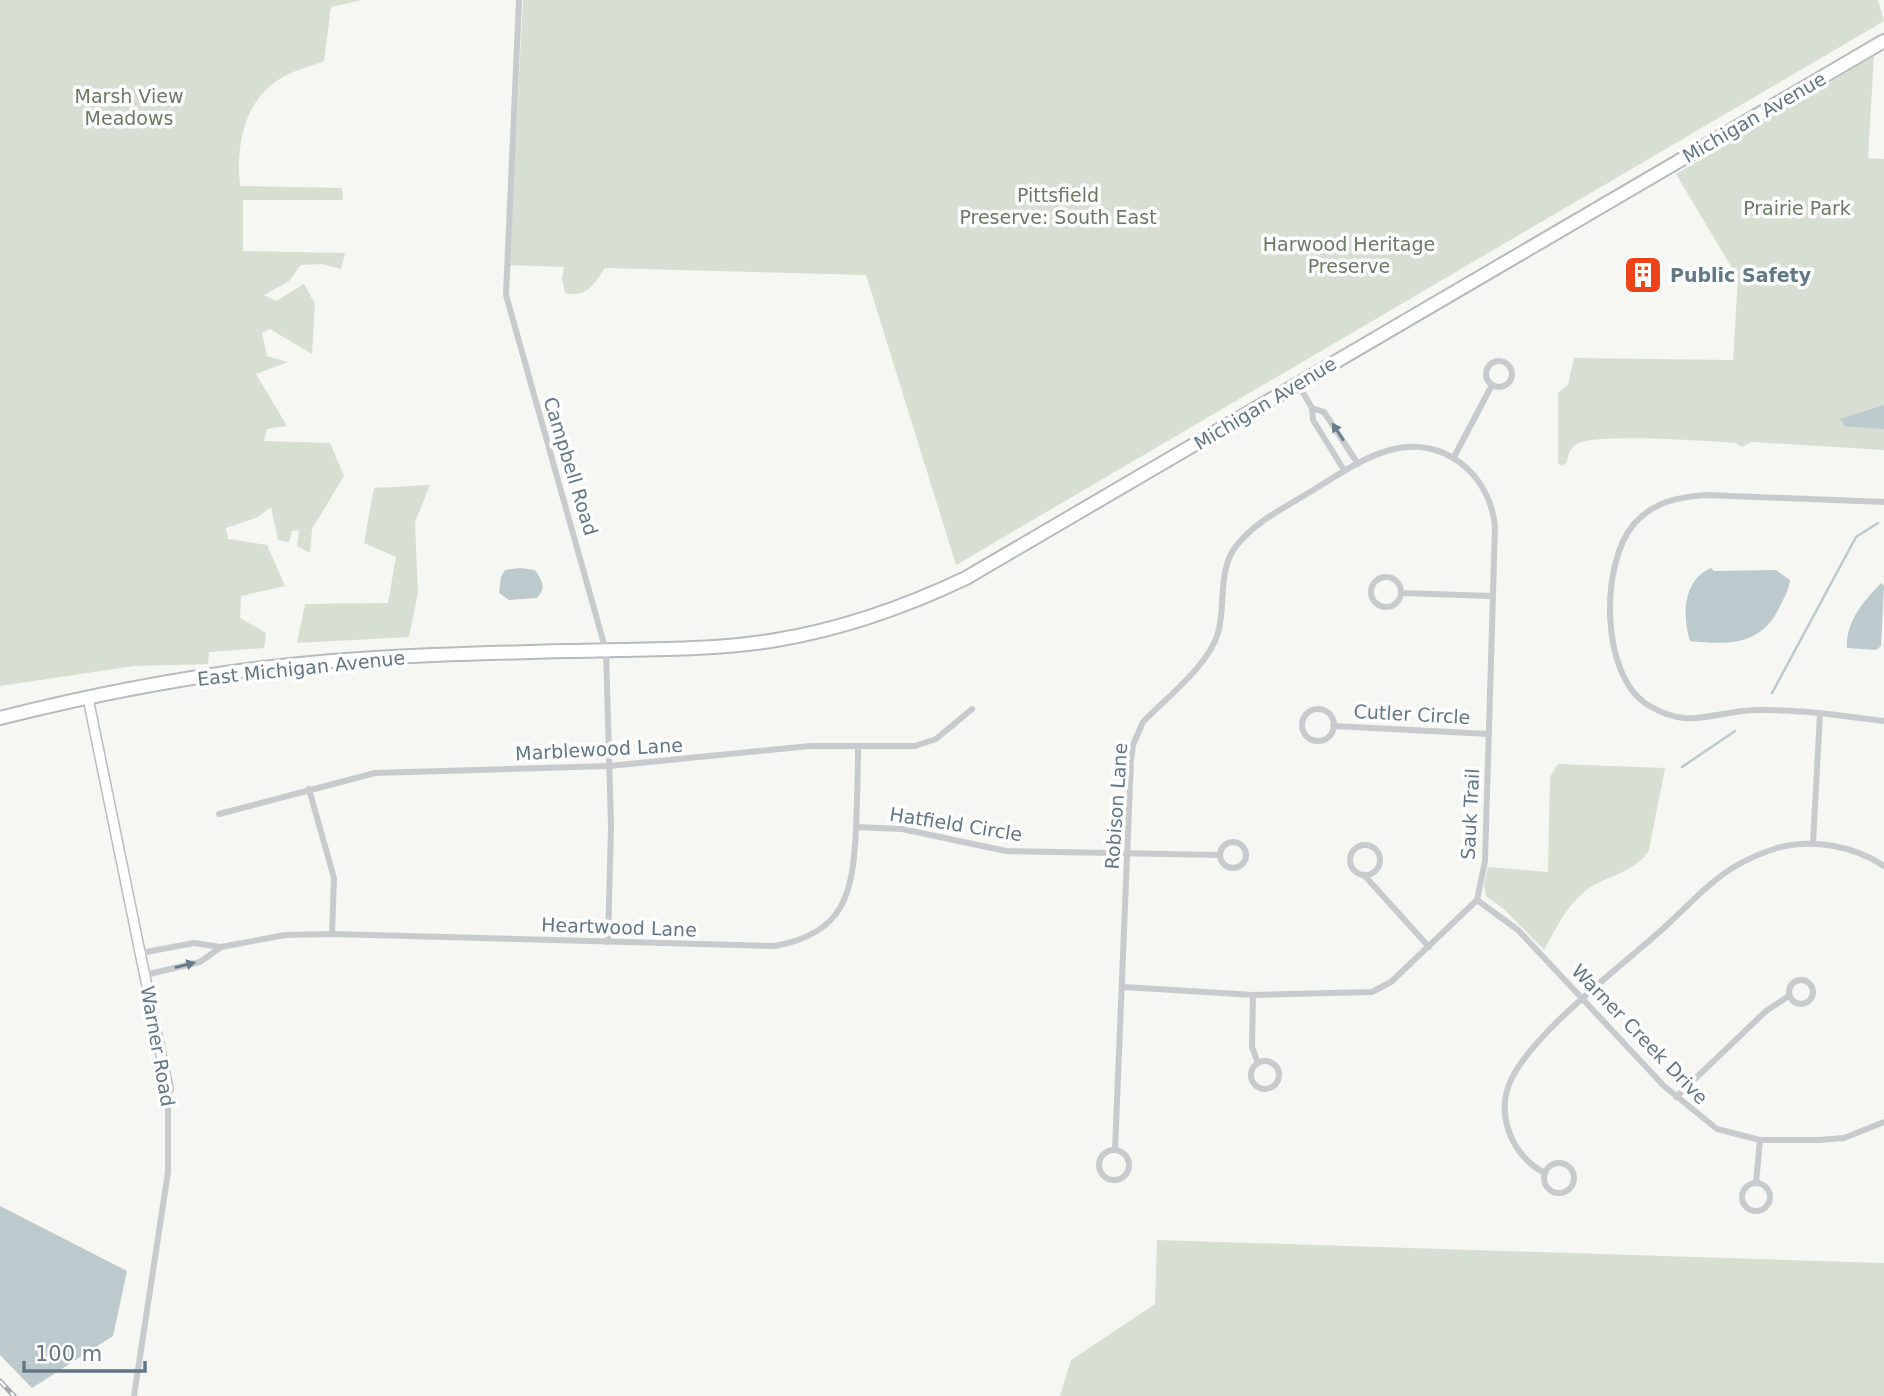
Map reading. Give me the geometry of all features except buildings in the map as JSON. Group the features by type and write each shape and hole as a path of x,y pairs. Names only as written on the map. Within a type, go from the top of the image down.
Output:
{"highway":[{"name":"Michigan Avenue","path":"606,651 694,649 774,641 831,629 904,605 977,571 1884,41"},
{"name":"East Michigan Avenue","path":"0,719 88,698 193,678 322,663 422,656 606,651"}],"street":[{"name":"Campbell Road","path":"519,0 506,295 606,651 611,825 608,942"},
{"path":"1500,361 1508,364 1512,371 1509,383 1501,387 1492,385 1486,375 1489,366 1500,361"},
{"path":"1298,384 1312,408 1312,420 1345,471"},
{"path":"1454,457 1492,385"},
{"path":"1312,408 1324,412 1358,464"},
{"name":"Sauk Trail","path":"1345,471 1388,450 1406,447 1438,451 1454,457 1478,478 1493,509 1485,861 1477,900"},
{"name":"Robison Lane","path":"1115,1150 1124,987 1131,760 1137,734 1143,722 1208,655 1218,634 1228,562 1234,548 1256,525 1345,471"},
{"path":"1884,502 1706,495 1679,497 1653,508 1623,538 1614,565 1611,625 1612,649 1620,672 1632,692 1647,705 1674,717 1693,720 1758,710 1884,721"},
{"path":"1390,578 1398,583 1401,593 1395,605 1385,608 1373,600 1371,591 1380,579 1390,578"},
{"path":"1401,593 1492,596"},
{"name":"Warner Road","path":"88,698 168,1089 168,1172 134,1396"},
{"name":"Marblewood Lane","path":"219,814 375,773 661,764 775,749 891,748 936,739 972,709"},
{"name":"Cutler Circle","path":"1322,709 1331,716 1334,726 1325,739 1314,740 1306,735 1302,721 1311,710 1322,709"},
{"path":"1813,843 1820,714"},
{"name":"Cutler Circle","path":"1334,726 1489,734"},
{"name":"Heartwood Lane","path":"141,953 194,943 221,947 285,935 332,934 775,947 799,942 836,916 849,896 854,874 858,748"},
{"path":"309,789 334,878 332,934"},
{"name":"Hatfield Circle","path":"856,827 902,829 1006,851 1220,855"},
{"name":"Hatfield Circle","path":"1234,842 1243,847 1246,856 1242,865 1232,868 1223,864 1220,855 1225,846 1234,842"},
{"path":"1545,1173 1524,1160 1515,1147 1507,1122 1508,1087 1527,1054 1582,1001 1733,867 1778,848 1813,843 1841,848 1884,866"},
{"path":"1364,875 1375,872 1380,863 1379,853 1368,845 1355,848 1350,857 1355,871 1364,875 1429,947"},
{"path":"1124,987 1253,995 1372,992 1391,982 1477,900"},
{"name":"Warner Creek Drive","path":"1477,900 1518,930 1582,1001 1676,1097 1717,1129 1760,1140 1844,1138 1884,1122"},
{"name":"Heartwood Lane","path":"145,975 200,962 221,947"},
{"path":"1796,980 1806,980 1813,987 1813,996 1806,1003 1796,1003 1789,996 1789,987 1796,980"},
{"path":"1253,995 1252,1047 1258,1063"},
{"path":"1676,1097 1766,1011 1789,996"},
{"path":"1268,1061 1277,1067 1280,1076 1273,1087 1264,1090 1252,1082 1251,1072 1258,1063 1268,1061"},
{"path":"1756,1183 1760,1140"},
{"name":"Robison Lane","path":"1115,1150 1127,1157 1130,1166 1121,1179 1111,1180 1102,1174 1099,1165 1102,1156 1115,1150"},
{"path":"1564,1164 1572,1171 1573,1183 1565,1191 1554,1192 1546,1184 1545,1173 1552,1165 1564,1164"},
{"path":"1756,1183 1765,1186 1770,1195 1766,1208 1758,1212 1745,1207 1741,1199 1744,1189 1756,1183"}],"green space":[{"name":"Marsh View Meadows","path":"0,0 362,0 331,7 324,61 289,74 266,90 250,113 241,141 240,186 342,188 343,200 243,200 243,251 345,253 341,269 322,264 301,265 289,281 264,295 276,301 304,284 315,304 312,354 270,329 262,333 267,356 288,362 256,374 287,426 267,429 264,441 330,443 344,476 312,529 310,553 297,546 299,530 292,531 289,542 278,540 271,507 258,517 226,528 228,539 267,545 285,586 241,596 240,618 266,633 264,648 209,652 208,664 134,666 0,686"},
{"name":"Pittsfield Preserve: South East","path":"523,0 1878,0 1884,21 956,565 866,275 605,268 589,288 573,294 565,293 562,279 564,267 509,265"},
{"name":"Prairie Park","path":"1874,56 1868,158 1884,159 1884,450 1751,442 1742,447 1735,443 1702,441 1605,439 1577,444 1570,452 1567,462 1562,466 1558,463 1558,393 1568,385 1574,358 1733,360 1738,278 1676,174"},
{"path":"430,485 415,522 418,593 409,637 297,643 305,604 388,603 396,557 364,543 374,488"},
{"path":"1558,764 1665,768 1649,850 1637,864 1593,886 1578,897 1562,918 1544,950 1505,910 1486,896 1484,884 1488,867 1548,872 1550,777"},
{"path":"1157,1240 1884,1263 1884,1396 1060,1396 1071,1360 1155,1304"}],"shaded area":[{"path":"1884,405 1884,429 1845,426 1840,419"},
{"path":"1711,568 1714,571 1776,570 1790,580 1780,606 1764,629 1754,636 1730,642 1690,641 1686,620 1687,599 1695,581"},
{"path":"505,570 535,570 540,577 543,587 537,598 509,600 499,593 501,577"},
{"path":"1881,583 1884,586 1881,646 1876,650 1847,648 1852,621"},
{"path":"0,1206 127,1271 113,1336 32,1388 0,1355"}],"waterway":[{"path":"1772,693 1856,537 1878,523"},
{"path":"1682,767 1735,731"}],"railway":[{"path":"0,1381 14,1396"}],"place":[{"name":"Public Safety","path":"1643,275"}],"park label":[{"name":"Harwood Heritage Preserve","path":"1349,255"}]}
